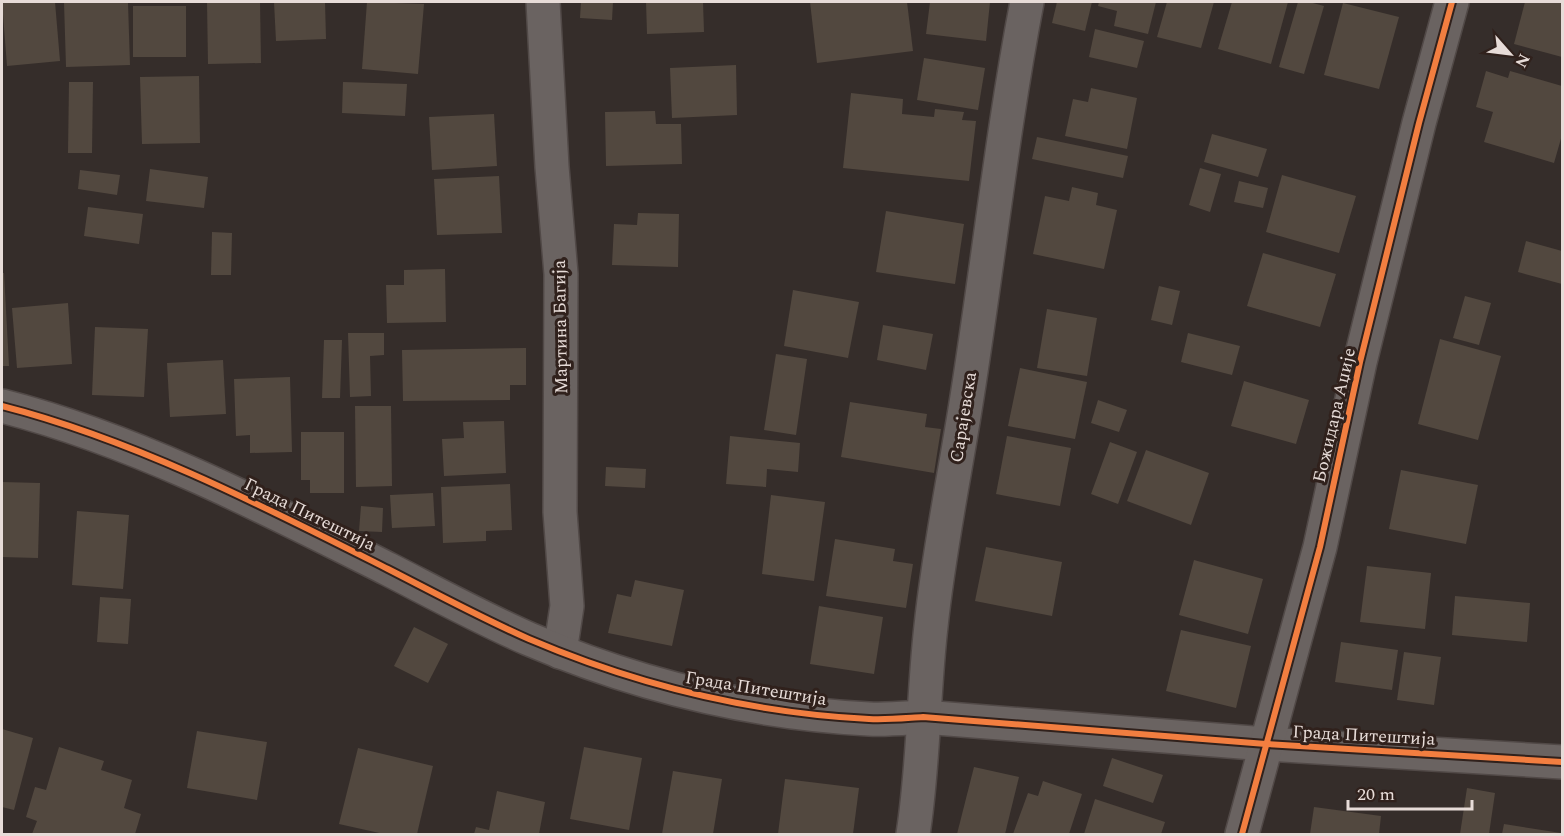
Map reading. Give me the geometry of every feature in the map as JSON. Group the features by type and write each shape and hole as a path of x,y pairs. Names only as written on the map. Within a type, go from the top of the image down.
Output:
{"street":[{"name":"Мартина Багија","path":"543,2 552,168 561,274 560,512 567,606 560,652"},
{"name":"Сарајевска","path":"914,834 922,762 931,627 943,532 967,397 1015,65 1027,2"},
{"name":"Божидара Аџије","path":"1242,834 1320,547 1360,362 1419,123 1452,2"},
{"name":"Града Питештија","path":"2,406 94,434 197,477 289,520 472,613 560,652 685,692 746,704 871,719 924,717 1266,744 1563,762"}],"building":[{"path":"2,2 55,2 60,61 7,66"},
{"path":"64,2 128,3 130,65 66,67"},
{"path":"207,2 260,2 261,63 208,64"},
{"path":"274,2 325,2 326,39 276,41"},
{"path":"367,2 424,4 418,74 362,69"},
{"path":"581,2 613,2 612,20 580,18"},
{"path":"646,2 703,2 704,32 647,34"},
{"path":"810,2 907,2 913,51 817,63"},
{"path":"930,2 990,2 986,41 926,34"},
{"path":"1057,2 1092,2 1085,31 1052,23"},
{"path":"1099,2 1156,2 1148,34 1114,26 1117,11 1098,6"},
{"path":"1167,2 1214,2 1201,48 1157,37"},
{"path":"1232,2 1288,2 1271,64 1218,49"},
{"path":"1298,2 1324,6 1304,74 1279,67"},
{"path":"1525,2 1562,2 1562,57 1514,44"},
{"path":"1343,3 1399,17 1379,89 1324,75"},
{"path":"133,6 186,6 186,57 133,57"},
{"path":"1095,29 1144,41 1137,68 1089,57"},
{"path":"924,58 985,68 978,110 917,100"},
{"path":"736,65 737,115 672,118 670,68"},
{"path":"1486,71 1508,78 1510,71 1562,86 1562,135 1554,163 1484,142 1493,112 1476,107"},
{"path":"199,76 200,143 142,144 140,77"},
{"path":"69,82 93,82 92,153 68,153"},
{"path":"343,82 407,84 405,116 342,113"},
{"path":"1091,88 1137,98 1127,149 1065,136 1073,99 1088,102"},
{"path":"851,93 903,99 902,114 934,117 935,109 964,112 962,120 976,121 969,181 843,168"},
{"path":"655,111 656,124 681,124 682,164 606,166 605,112"},
{"path":"494,114 497,166 432,170 429,117"},
{"path":"1212,134 1267,149 1258,177 1204,162"},
{"path":"1037,137 1128,156 1123,178 1032,159"},
{"path":"1200,168 1221,174 1210,212 1189,205"},
{"path":"150,169 208,177 204,208 146,201"},
{"path":"80,170 120,175 117,195 78,189"},
{"path":"1282,175 1356,196 1339,253 1266,232"},
{"path":"499,176 502,233 437,235 434,179"},
{"path":"1239,181 1268,188 1263,208 1234,202"},
{"path":"1072,187 1098,193 1096,205 1117,210 1104,269 1033,254 1045,196 1069,201"},
{"path":"88,207 143,214 139,244 84,236"},
{"path":"886,211 964,224 955,284 876,272"},
{"path":"638,213 679,214 678,267 612,265 614,224 637,225"},
{"path":"212,232 232,233 231,275 211,275"},
{"path":"1526,241 1562,251 1562,284 1518,272"},
{"path":"1263,253 1336,274 1320,327 1247,306"},
{"path":"445,269 446,322 387,323 386,285 404,285 404,270"},
{"path":"2,273 4,273 9,366 2,366"},
{"path":"1159,286 1180,291 1172,325 1151,320"},
{"path":"793,290 859,302 848,358 784,346"},
{"path":"1465,296 1491,303 1479,345 1453,338"},
{"path":"68,303 72,364 17,368 12,308"},
{"path":"1047,309 1097,318 1087,376 1037,368"},
{"path":"883,325 933,334 926,370 877,360"},
{"path":"95,327 148,329 144,397 92,395"},
{"path":"348,333 384,333 384,355 370,356 371,396 350,397"},
{"path":"1188,333 1240,346 1232,375 1181,362"},
{"path":"1440,339 1501,356 1478,440 1418,424"},
{"path":"324,340 342,340 340,398 322,398"},
{"path":"526,348 526,385 510,385 510,400 403,401 402,350"},
{"path":"776,354 807,359 796,435 764,430"},
{"path":"223,360 226,414 170,417 167,363"},
{"path":"1020,368 1087,382 1075,439 1008,426"},
{"path":"290,377 292,452 250,453 250,435 236,436 234,379"},
{"path":"1244,381 1309,400 1296,444 1231,426"},
{"path":"1098,400 1127,410 1119,432 1091,423"},
{"path":"850,402 927,414 925,427 941,429 934,473 841,457"},
{"path":"355,406 391,406 392,486 356,487"},
{"path":"504,421 506,473 444,476 442,439 464,438 463,422"},
{"path":"301,432 344,432 344,493 310,493 310,480 301,480"},
{"path":"730,436 800,443 798,472 767,469 766,487 726,484"},
{"path":"1007,436 1071,448 1060,506 996,494"},
{"path":"1110,442 1137,452 1118,504 1091,494"},
{"path":"1146,450 1209,473 1191,525 1127,501"},
{"path":"606,467 646,469 645,488 605,486"},
{"path":"1401,470 1478,485 1466,544 1389,529"},
{"path":"2,482 40,483 38,558 2,557"},
{"path":"510,484 512,530 486,531 486,541 443,543 441,487"},
{"path":"433,493 435,526 392,528 390,495"},
{"path":"771,495 825,502 814,581 762,574"},
{"path":"361,506 383,508 382,532 359,531"},
{"path":"77,511 129,515 123,589 72,585"},
{"path":"835,539 895,549 893,561 913,564 906,608 826,596"},
{"path":"986,547 1062,562 1052,616 975,601"},
{"path":"1194,560 1263,579 1248,634 1179,615"},
{"path":"1367,566 1431,573 1425,629 1360,622"},
{"path":"635,580 684,590 672,646 608,633 617,594 631,597"},
{"path":"1455,596 1530,603 1527,642 1452,635"},
{"path":"100,597 131,599 128,644 97,642"},
{"path":"819,606 883,617 874,674 810,664"},
{"path":"414,627 448,644 428,683 394,666"},
{"path":"1181,630 1251,646 1236,708 1166,691"},
{"path":"1341,642 1398,650 1392,690 1335,682"},
{"path":"1404,652 1441,657 1434,705 1397,700"},
{"path":"2,729 33,738 14,810 2,807"},
{"path":"197,731 267,742 257,800 187,788"},
{"path":"59,747 104,761 101,770 132,780 124,808 141,814 135,834 32,834 37,821 26,817 35,787 46,790"},
{"path":"584,747 642,758 629,830 570,819"},
{"path":"358,748 433,766 417,834 384,834 339,824"},
{"path":"1112,758 1163,775 1153,803 1103,786"},
{"path":"974,767 1019,777 1005,834 957,834"},
{"path":"673,771 722,779 713,834 662,834"},
{"path":"785,779 859,788 853,834 778,834"},
{"path":"1043,781 1082,794 1069,834 1013,834 1028,793 1038,796"},
{"path":"1467,788 1495,793 1489,834 1460,834"},
{"path":"497,791 545,802 539,834 474,834 476,827 489,830"},
{"path":"1095,799 1165,822 1161,834 1084,834"},
{"path":"1314,807 1381,816 1379,834 1310,834"},
{"path":"1504,824 1561,833 1561,834 1502,834"}],"cycle path":[{"path":"1242,834 1320,547 1360,362 1419,123 1452,2"},
{"path":"2,406 101,437 199,477 529,639 611,670 696,694 738,703 825,716 876,719 923,717 1266,744 1562,762"}]}
